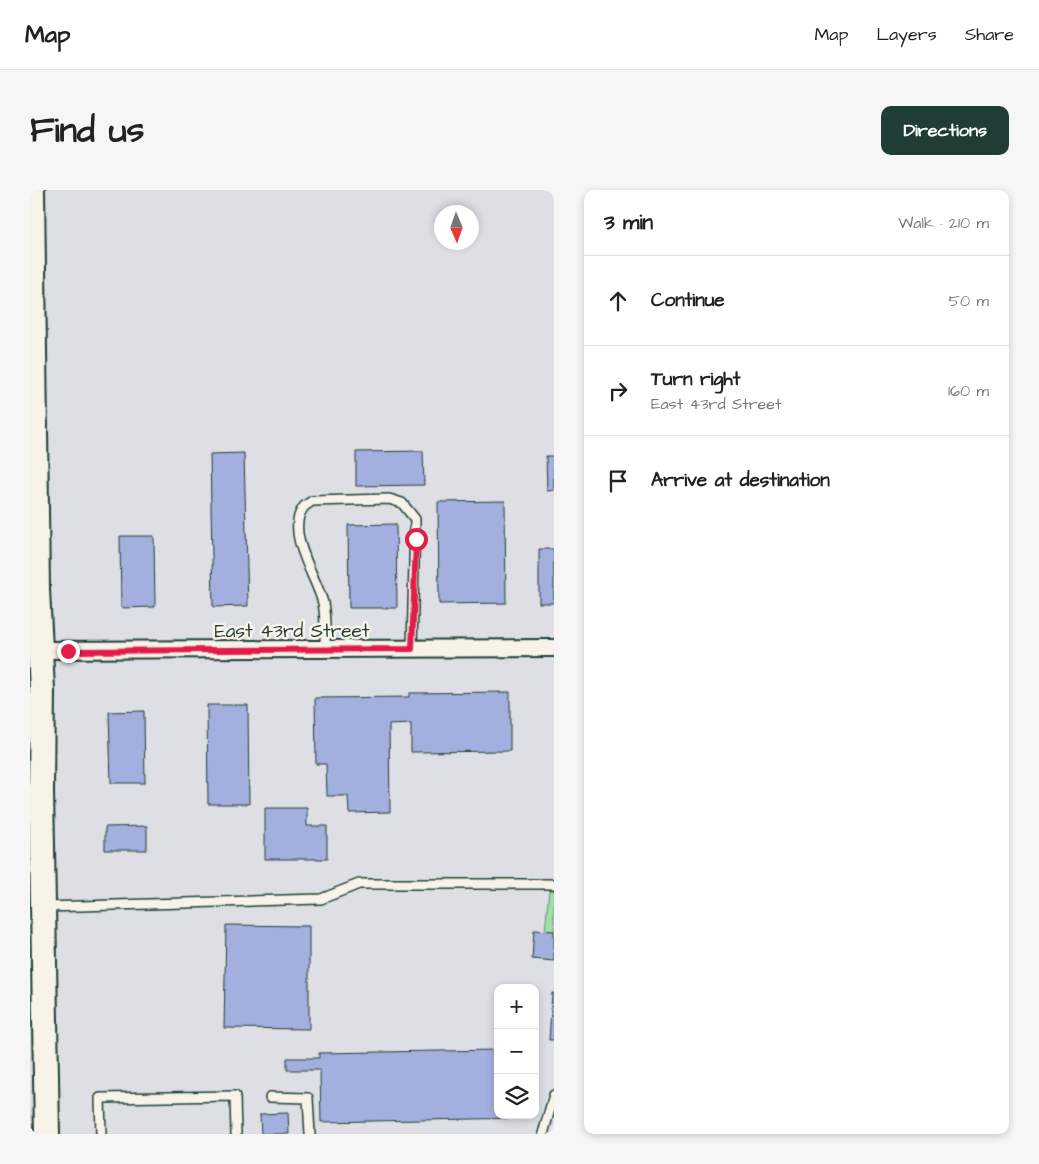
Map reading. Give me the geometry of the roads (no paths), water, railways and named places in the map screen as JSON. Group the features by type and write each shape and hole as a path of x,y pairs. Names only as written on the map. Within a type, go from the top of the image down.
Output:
{"street":[{"path":"32,190 33,550 35,650 42,690 36,854 43,907 41,969 47,1134"},
{"name":"East 43rd Street","path":"35,650 554,648"}],"lane":[{"path":"326,650 323,605 317,584 302,553 299,537 298,522 303,508 312,501 380,499 389,499 402,503 415,519 412,649"},
{"path":"43,907 322,899 359,884 554,884"},
{"path":"543,1134 554,1095"},
{"path":"101,1134 100,1098 235,1096 236,1134"},
{"path":"270,1097 308,1098 310,1134"}]}
